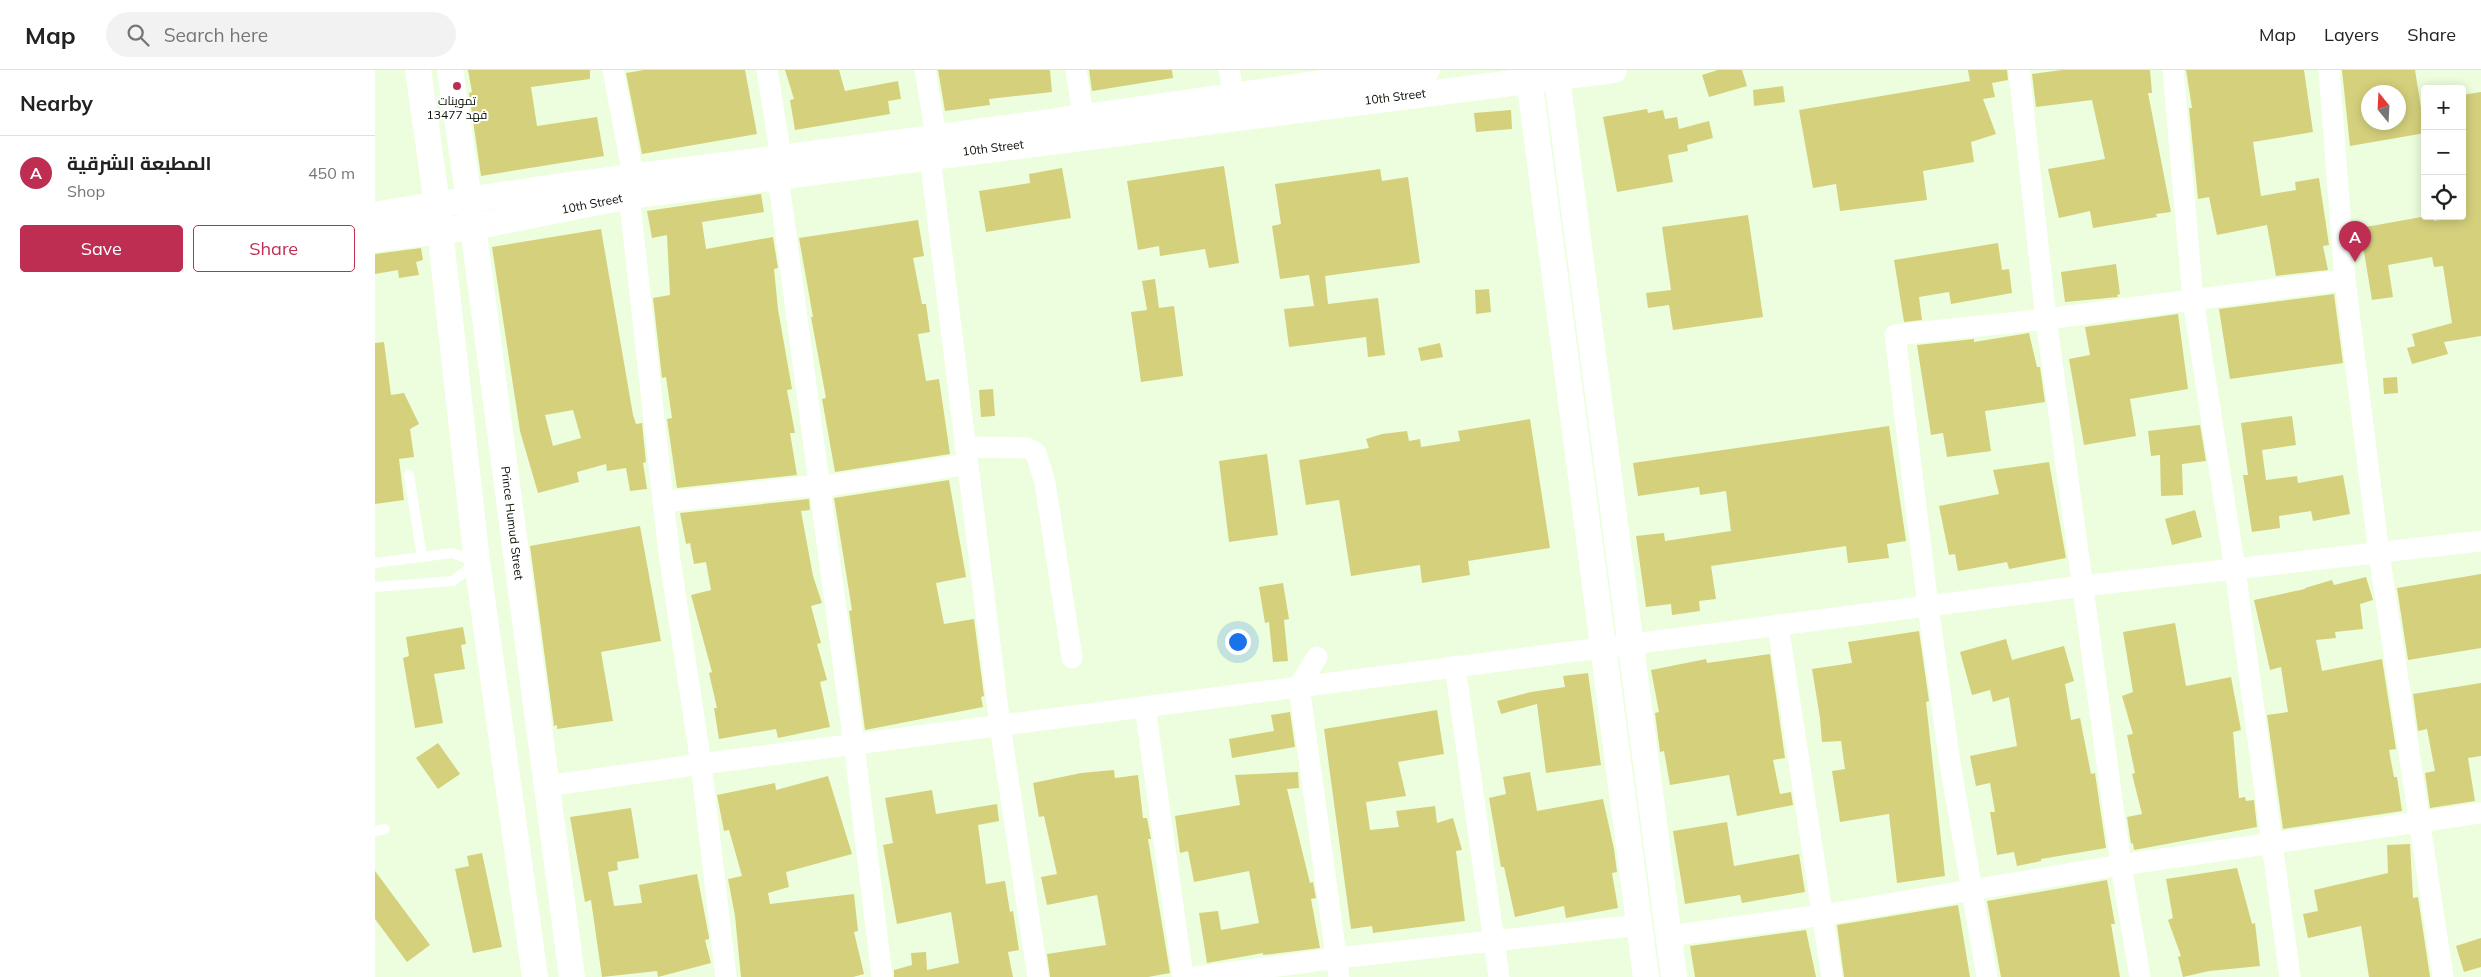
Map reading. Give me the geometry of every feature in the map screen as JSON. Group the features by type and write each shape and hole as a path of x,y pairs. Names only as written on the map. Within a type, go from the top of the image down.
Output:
{"street":[{"path":"418,70 437,204 477,562 535,977"},
{"name":"Prince Humud Street","path":"450,70 473,227 572,977"},
{"path":"613,70 631,186 663,502 701,764 726,977"},
{"path":"767,70 819,486 854,744 882,977"},
{"path":"925,70 966,455 999,726 1038,977"},
{"path":"1076,70 1083,116"},
{"path":"1229,70 1233,96"},
{"name":"10th Street","path":"933,146 1083,116 1233,96 1382,72 1427,70"},
{"name":"10th Street","path":"375,215 468,199 631,186 933,146 1529,75 1614,70"},
{"path":"2019,70 2045,319 2121,865 2140,977"},
{"path":"2173,70 2193,300 2235,569 2290,977"},
{"path":"2329,70 2345,280 2379,554 2443,977"},
{"path":"1557,74 1674,977"},
{"path":"1529,75 1646,977"},
{"name":"10th Street","path":"375,239 473,227 631,186"},
{"path":"1987,977 1950,763 1928,606 1895,335 2045,319 2345,280"},
{"path":"663,502 819,486 966,455 1027,448 1036,453 1045,484 1072,658"},
{"path":"546,786 1299,686 2083,586 2481,541"},
{"path":"1778,625 1832,977"},
{"path":"1317,657 1299,686 1338,967"},
{"path":"1455,666 1499,977"},
{"path":"1145,707 1183,977"},
{"path":"1669,936 1823,915 2121,865 2481,813"},
{"path":"1196,977 1338,967 1495,940 1639,925"}],"lane":[{"path":"409,475 422,557"},
{"path":"375,563 452,554 477,562"},
{"path":"375,588 453,581 477,562"}],"building":[{"path":"468,70 590,70 590,79 531,87 537,126 597,117 604,156 481,176 469,93 472,92"},
{"path":"644,70 745,70 757,134 642,154 626,73"},
{"path":"785,70 839,70 845,91 898,81 901,99 888,101 890,114 795,130 790,100 794,99"},
{"path":"938,70 1050,70 1052,92 989,99 990,105 945,111"},
{"path":"1089,70 1172,70 1173,78 1092,91"},
{"path":"1718,70 1742,70 1747,86 1709,97 1702,75"},
{"path":"1968,70 2007,70 2008,80 1992,83 1995,97 1983,99 1996,134 1971,142 1974,162 1923,171 1927,200 1840,211 1836,184 1813,188 1799,110 1970,81"},
{"path":"2062,70 2150,70 2152,93 2148,93 2171,212 2156,214 2157,217 2093,228 2090,211 2059,218 2048,169 2105,159 2092,100 2036,107 2032,74"},
{"path":"2186,70 2304,70 2313,132 2253,142 2261,196 2296,190 2295,182 2319,178 2329,245 2323,246 2328,270 2276,276 2267,225 2217,235 2209,197 2198,199 2189,108 2192,108"},
{"path":"2342,70 2415,70 2421,108 2421,134 2350,146"},
{"path":"1783,86 1785,102 1754,106 1753,90"},
{"path":"2481,92 2481,336 2444,342 2448,354 2412,364 2407,348 2415,346 2412,334 2452,323 2443,266 2434,267 2432,257 2388,265 2393,297 2372,300 2360,228 2421,217 2421,220 2434,221 2466,220 2466,94"},
{"path":"1647,109 1648,113 1663,110 1665,119 1677,117 1679,129 1709,121 1713,138 1687,145 1688,151 1668,155 1673,182 1617,192 1603,117"},
{"path":"1511,110 1512,129 1476,132 1474,113"},
{"path":"1224,166 1239,263 1209,268 1205,249 1160,256 1159,246 1138,250 1127,181"},
{"path":"1062,168 1071,218 986,232 979,191 1030,183 1029,174"},
{"path":"1380,169 1382,181 1408,177 1420,263 1325,276 1328,304 1378,298 1385,355 1368,357 1366,337 1289,347 1284,309 1314,306 1309,275 1280,279 1272,226 1281,224 1275,184"},
{"path":"761,194 764,212 702,222 706,249 773,237 778,268 774,269 778,309 792,389 787,390 795,433 790,433 797,475 677,488 667,419 672,418 666,377 662,378 653,298 670,295 667,235 652,238 647,211"},
{"path":"1748,215 1763,317 1673,330 1669,305 1648,308 1646,293 1671,290 1662,227"},
{"path":"918,220 924,256 913,258 922,304 926,304 930,332 918,334 926,381 939,379 950,454 835,472 822,399 826,398 799,238"},
{"path":"601,229 633,415 636,424 642,423 646,462 643,463 647,489 630,491 626,468 607,471 606,464 577,472 579,482 538,493 520,431 492,247","holes":["573,410 581,438 553,446 545,415"]},
{"path":"1998,243 2002,270 2009,269 2012,293 1951,304 1949,292 1919,297 1922,320 1904,322 1894,260"},
{"path":"421,248 423,260 416,262 419,275 399,278 398,270 375,274 375,254"},
{"path":"2116,264 2120,294 2117,295 2118,297 2065,302 2061,272"},
{"path":"1155,279 1159,308 1174,306 1183,376 1141,382 1131,312 1147,310 1142,281"},
{"path":"1489,289 1491,312 1476,314 1475,290"},
{"path":"2334,294 2343,363 2230,379 2219,309"},
{"path":"2178,314 2188,389 2130,399 2136,436 2084,445 2069,359 2090,355 2085,327"},
{"path":"2029,333 2037,367 2040,367 2045,402 1985,411 1991,451 1947,457 1943,433 1931,435 1917,345 1974,339 1974,342"},
{"path":"384,342 391,395 404,393 419,424 410,429 414,457 399,459 404,500 375,504 375,343"},
{"path":"1440,343 1443,357 1421,361 1418,348"},
{"path":"2397,377 2398,393 2384,394 2383,378"},
{"path":"993,389 995,416 981,417 979,390"},
{"path":"2292,416 2296,445 2262,450 2266,480 2297,476 2298,483 2343,475 2350,514 2313,521 2311,511 2279,516 2280,528 2252,532 2243,475 2248,475 2241,423"},
{"path":"1530,419 1550,548 1468,561 1470,575 1422,583 1420,565 1351,576 1339,500 1306,505 1299,460 1369,448 1366,439 1382,434 1407,431 1409,441 1420,439 1421,447 1460,441 1458,431"},
{"path":"2200,425 2206,461 2182,464 2183,495 2161,496 2160,455 2151,456 2148,431"},
{"path":"1889,426 1906,541 1887,544 1889,558 1848,563 1846,546 1711,566 1716,599 1699,601 1700,611 1672,615 1671,604 1646,607 1636,536 1664,533 1665,541 1731,531 1726,491 1700,495 1699,487 1638,496 1633,463"},
{"path":"1267,454 1278,535 1229,542 1219,461"},
{"path":"2049,462 2066,558 2009,569 2007,562 1958,571 1955,554 1949,555 1939,506 1999,494 1993,470"},
{"path":"949,480 966,577 936,583 944,624 974,619 984,696 981,697 983,707 865,730 849,611 852,610 834,498"},
{"path":"809,499 810,510 801,511 813,576 822,603 811,606 821,643 817,644 827,680 820,682 830,727 778,738 776,729 719,739 714,708 717,708 709,673 712,672 691,595 711,590 706,562 694,564 690,543 686,544 680,513"},
{"path":"2195,510 2202,537 2172,545 2165,519"},
{"path":"640,526 661,641 601,652 613,721 557,729 557,725 554,726 530,546"},
{"path":"2481,574 2481,648 2408,660 2397,588"},
{"path":"2366,577 2373,600 2360,604 2363,629 2335,632 2336,638 2316,640 2322,671 2382,659 2396,749 2389,750 2394,777 2397,777 2402,811 2283,829 2267,715 2288,712 2281,667 2270,670 2254,600 2305,589 2332,580 2334,585"},
{"path":"1283,583 1289,619 1284,620 1288,661 1273,662 1269,622 1265,623 1259,587"},
{"path":"2175,623 2186,686 2231,677 2241,730 2233,732 2239,798 2245,797 2246,801 2254,800 2257,827 2134,850 2133,843 2131,844 2127,817 2142,814 2132,774 2135,773 2127,735 2133,734 2122,696 2133,692 2123,632"},
{"path":"463,627 466,644 461,645 465,669 434,674 443,723 415,728 403,658 409,656 406,637"},
{"path":"1919,631 1929,701 1926,702 1945,876 1897,883 1889,814 1840,822 1832,771 1845,769 1841,741 1822,742 1812,669 1852,663 1848,642"},
{"path":"2006,639 2012,660 2064,646 2074,681 2065,684 2071,720 2080,718 2091,774 2095,773 2106,848 2041,859 2041,861 2017,866 2014,852 1997,855 1990,812 1995,812 1990,783 1976,786 1970,756 2017,746 2009,697 1993,702 1990,690 1972,695 1960,652"},
{"path":"1770,654 1785,758 1773,760 1780,794 1791,792 1793,805 1737,816 1729,775 1670,785 1664,751 1660,752 1655,713 1659,712 1651,670 1706,659 1707,663"},
{"path":"1588,673 1601,765 1546,773 1537,704 1501,714 1497,701 1531,692 1565,687 1563,676"},
{"path":"2481,683 2481,756 2468,758 2475,801 2430,808 2425,773 2435,771 2427,729 2418,731 2413,694"},
{"path":"1437,710 1444,754 1398,762 1406,796 1366,802 1370,830 1399,827 1396,811 1435,806 1437,823 1453,818 1462,850 1456,851 1465,921 1373,933 1372,926 1351,929 1324,729"},
{"path":"1290,712 1295,747 1232,758 1229,739 1274,731 1271,715"},
{"path":"438,743 460,774 438,789 416,758"},
{"path":"1114,770 1115,778 1138,775 1143,818 1147,818 1151,839 1148,839 1170,973 1148,977 1050,977 1047,954 1106,945 1097,895 1047,905 1041,877 1057,874 1044,816 1039,817 1033,783 1081,773"},
{"path":"1298,772 1299,788 1287,789 1310,883 1313,882 1316,898 1311,899 1320,948 1263,955 1263,953 1207,963 1199,913 1218,911 1221,930 1259,923 1249,871 1194,882 1188,851 1180,853 1175,816 1240,805 1235,775"},
{"path":"1530,772 1537,811 1603,799 1614,849 1617,872 1612,873 1618,908 1566,918 1564,906 1515,917 1504,867 1501,867 1489,798 1506,794 1503,777"},
{"path":"828,776 852,854 786,872 789,887 768,893 770,904 854,894 858,931 854,932 864,974 853,977 741,977 735,916 728,879 742,876 729,830 724,831 717,795 775,783 776,790"},
{"path":"932,790 936,814 997,804 999,821 978,825 986,884 1005,881 1010,912 1013,911 1019,950 1008,952 1013,977 894,977 894,970 912,965 911,953 926,952 927,970 959,963 951,912 897,924 883,845 893,843 885,798"},
{"path":"631,808 639,858 617,862 618,870 608,872 614,906 642,903 639,885 697,874 709,937 709,939 705,940 711,963 658,977 657,971 602,977 591,900 585,902 570,817"},
{"path":"1727,822 1734,866 1799,854 1805,892 1742,903 1740,895 1685,904 1673,831"},
{"path":"2410,844 2413,898 2418,897 2430,977 2369,977 2361,926 2308,938 2303,914 2318,911 2314,890 2388,873 2387,845"},
{"path":"482,853 502,947 473,953 455,869 469,866 467,856"},
{"path":"2237,868 2252,924 2255,923 2260,966 2209,971 2183,977 2178,957 2181,956 2168,920 2173,918 2166,879"},
{"path":"375,871 430,945 407,962 375,919"},
{"path":"2107,880 2115,924 2111,924 2120,977 2001,977 1987,901"},
{"path":"1958,905 1970,977 1844,977 1837,925"},
{"path":"1806,930 1816,977 1695,977 1690,946"},
{"path":"2481,938 2481,967 2464,972 2456,946"}],"place":[{"name":"تموينات فهد 13477","path":"457,86"},
{"name":"المطبعة الشرقية","path":"2355,262"}]}
